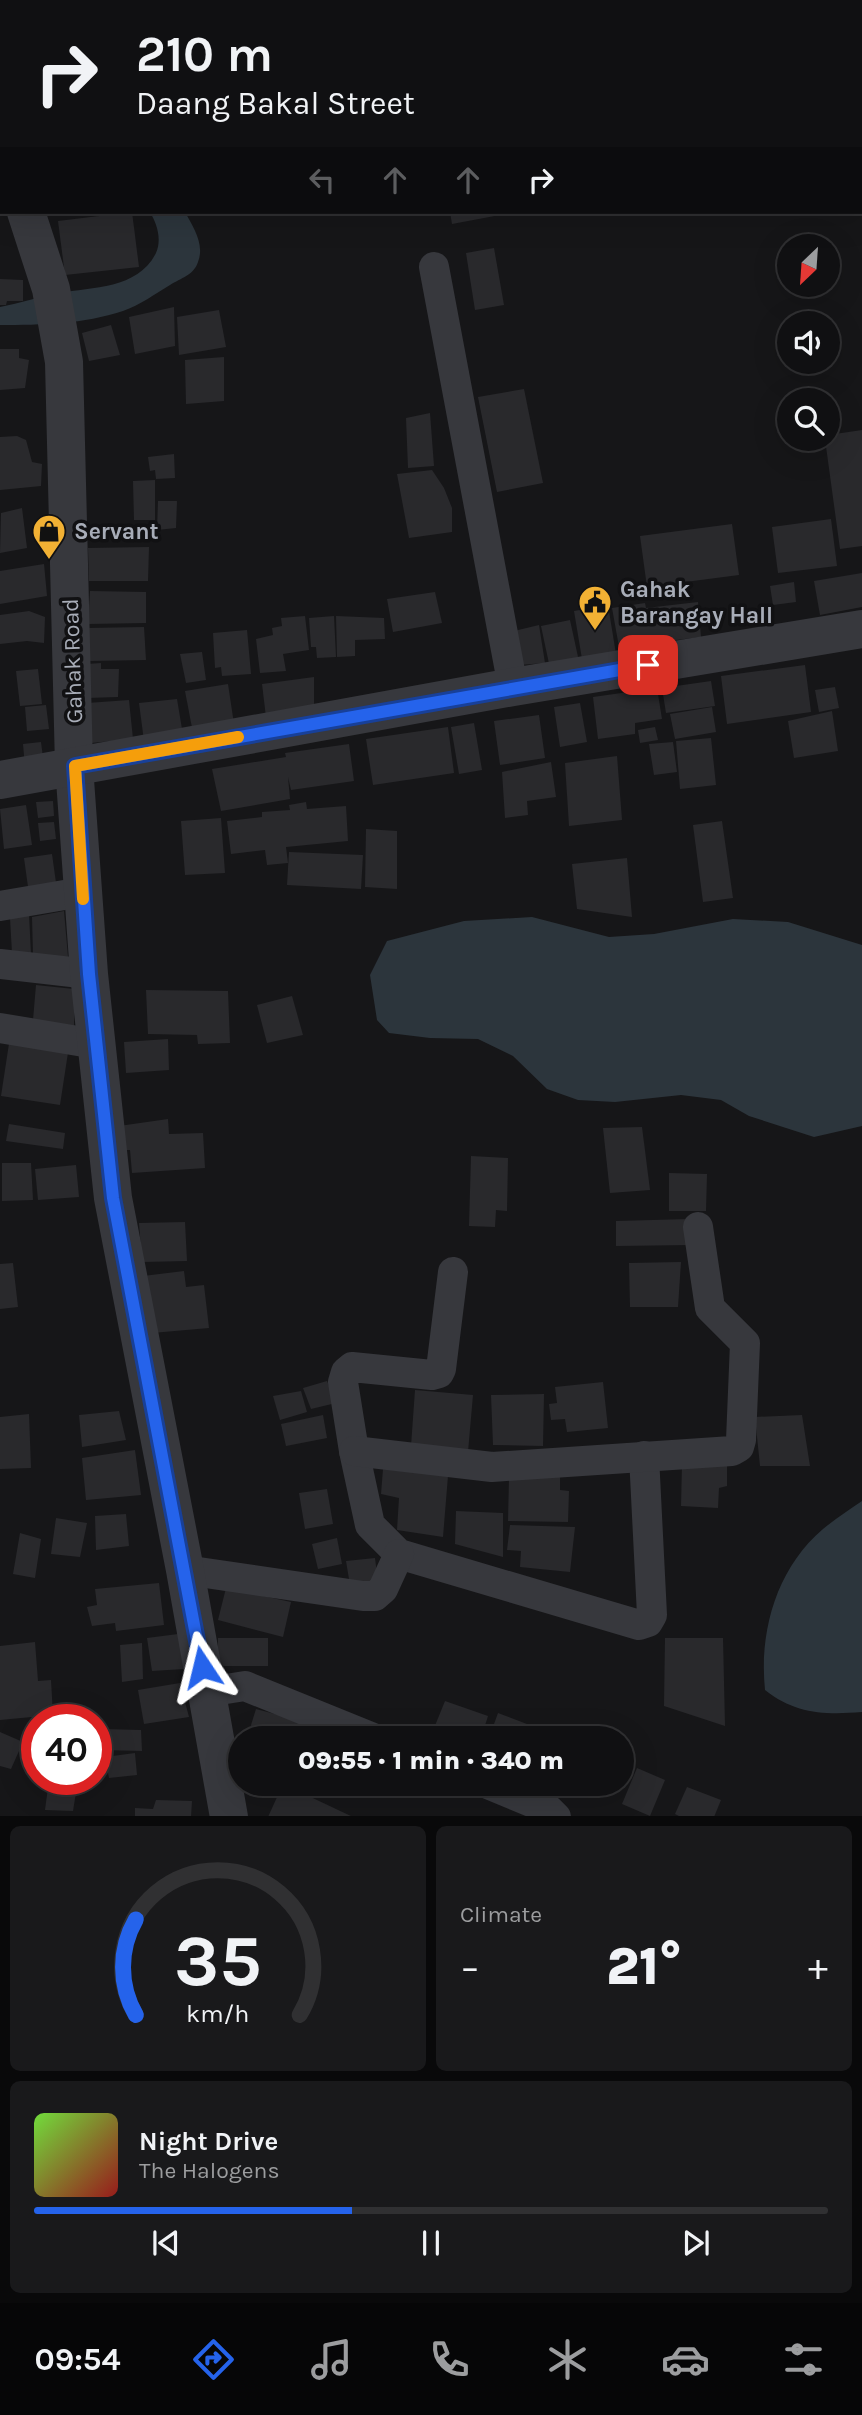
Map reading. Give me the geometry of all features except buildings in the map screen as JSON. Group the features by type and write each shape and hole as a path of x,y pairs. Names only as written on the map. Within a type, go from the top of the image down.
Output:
{"street":[{"name":"Gahak Road","path":"27,214 51,289 64,362 75,766 82,892 113,1198 186,1570 229,1816"},
{"path":"434,267 513,687"},
{"path":"0,779 513,687 862,629"},
{"path":"0,906 82,892"},
{"path":"0,964 89,974"},
{"path":"0,1028 96,1044"},
{"path":"354,1451 492,1467 733,1451 741,1440 745,1343 710,1308 698,1227"},
{"path":"453,1272 439,1373 432,1376 352,1367 346,1372 343,1382 370,1525 399,1554 639,1625 648,1622 652,1615 644,1456"},
{"path":"186,1570 375,1596 383,1589 399,1554"},
{"path":"207,1692 246,1686 344,1726"},
{"path":"516,1796 548,1809 556,1816"}],"shaded area":[{"path":"151,214 186,214 200,249 198,262 190,273 123,311 62,323 0,325 0,307 114,284 138,274 148,265 158,248 155,222"},
{"path":"532,917 609,937 654,934 733,919 788,922 862,945 862,1126 814,1137 749,1116 721,1100 681,1095 615,1102 578,1100 547,1089 513,1056 478,1039 430,1038 389,1033 377,1020 370,975 387,941 464,921"},
{"path":"862,1501 862,1712 823,1713 799,1708 765,1690 765,1646 774,1603 782,1582 807,1545 828,1525"}],"slow traffic":[{"path":"83,899 75,766 238,737"}],"place":[{"name":"Servant","path":"49,561"},
{"name":"Gahak Barangay Hall","path":"595,632"}],"route":[{"path":"202,1667 186,1570 113,1198 89,974 75,766 648,665"}]}
